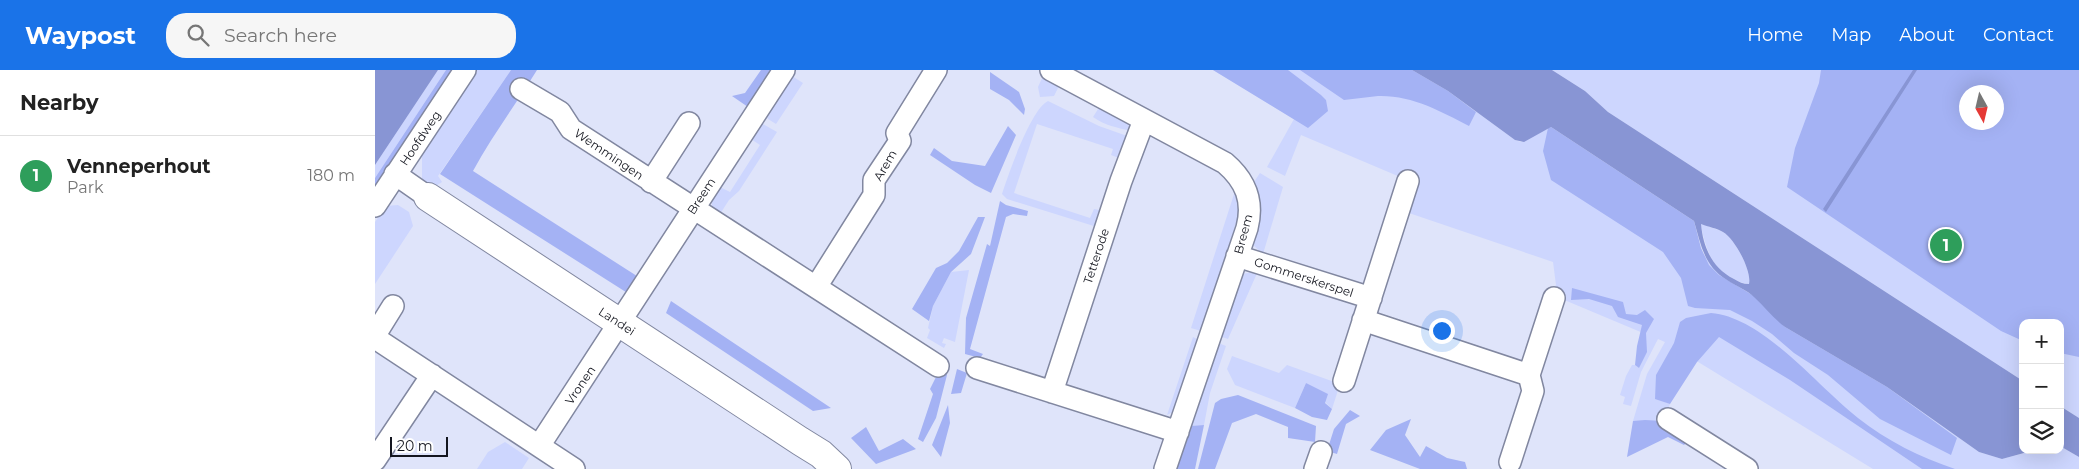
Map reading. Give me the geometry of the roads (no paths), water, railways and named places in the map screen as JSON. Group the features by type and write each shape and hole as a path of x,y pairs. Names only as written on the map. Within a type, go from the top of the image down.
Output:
{"street":[{"name":"Hoofdweg","path":"375,206 465,70"},
{"name":"Breem","path":"620,323 783,70"},
{"name":"Arem","path":"816,287 874,195 874,180 900,141 897,133 936,70"},
{"name":"Breem","path":"1051,70 1221,160 1240,178 1247,192 1250,210 1249,220 1165,469"},
{"name":"Wemmingen","path":"521,89 560,112 571,129 693,209"},
{"name":"Tetterode","path":"1052,392 1121,181 1144,120"},
{"name":"Wemmingen","path":"651,182 689,123"},
{"name":"Landei","path":"395,174 821,454 837,469"},
{"name":"Gommerskerspel","path":"1344,381 1408,181"},
{"path":"693,209 938,366"},
{"name":"Gommerskerspel","path":"1237,256 1371,298"},
{"path":"1510,462 1533,391 1529,375 1554,298"},
{"path":"393,306 375,336 574,469"},
{"path":"1363,320 1529,375"},
{"name":"Vronen","path":"539,446 620,323"},
{"path":"977,368 1177,432"},
{"path":"375,460 431,375"},
{"path":"1668,419 1740,467"}],"place":[{"name":"Venneperhout","path":"1946,245"}]}
